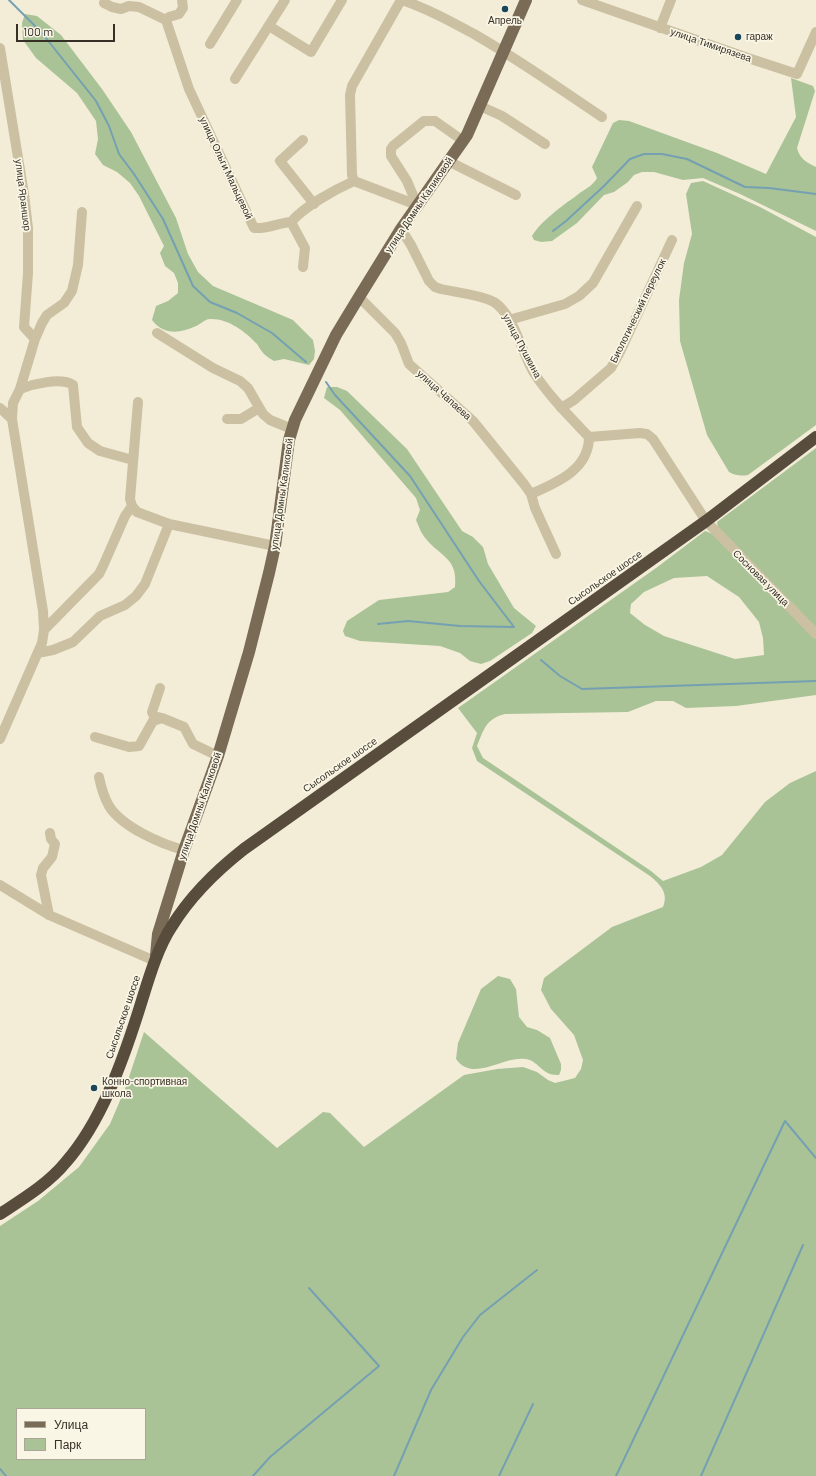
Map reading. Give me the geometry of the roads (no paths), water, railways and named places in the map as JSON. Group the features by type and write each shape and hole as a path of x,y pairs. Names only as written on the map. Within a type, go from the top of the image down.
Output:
{"highway":[{"name":"Сысольское шоссе","path":"0,1214 43,1185 66,1163 83,1140 99,1112 128,1043 156,960 171,927 204,884 244,848 706,521 816,437"}],"main road":[{"name":"улица Домны Каликовой","path":"156,960 158,934 184,850 218,756 249,652 275,546 289,440 295,420 336,335 401,229 462,140 467,135 526,0"}],"street":[{"path":"104,3 121,9 129,6 139,7 166,20 169,17 179,14 182,8 182,0"},
{"path":"210,44 237,0"},
{"path":"236,79 286,0"},
{"path":"269,26 311,52 342,0"},
{"path":"417,205 354,181 352,174 350,95 352,86 402,0 441,15 504,51 602,117"},
{"name":"улица Тимирязева","path":"582,0 797,74 816,32"},
{"path":"660,28 671,0"},
{"name":"улица Ольги Мальцевой","path":"166,20 189,89 254,228 264,229 291,222 314,204 354,181"},
{"name":"улица Яраншор","path":"0,48 24,194 28,228 28,273 24,328 35,339"},
{"path":"480,106 502,116 545,144"},
{"path":"417,205 406,181 391,156 390,149 424,121 431,120 435,121 462,140"},
{"path":"303,140 280,161 314,204"},
{"path":"448,161 516,194"},
{"path":"509,320 565,304 579,296 593,283 637,206"},
{"path":"0,739 38,653 42,643 44,630 43,611 12,419 14,403 42,322 47,315 64,302 72,291 78,265 82,212"},
{"path":"291,222 305,248 303,268"},
{"name":"улица Пушкина","path":"401,229 411,245 429,281 435,287 482,298 493,302 502,310 509,320 534,372 561,408 589,437"},
{"name":"Биологический переулок","path":"561,408 574,400 611,368 620,352 672,240"},
{"name":"улица Чапаева","path":"359,297 394,333 401,343 409,364 473,421 524,484 531,494 535,508 556,554"},
{"path":"157,333 213,368 240,381 248,388 263,414 270,420 292,429"},
{"path":"20,389 31,384 46,382 69,383 73,385 77,427 88,443 100,451 133,460"},
{"path":"138,402 130,499 132,506 137,512 169,524 275,546"},
{"path":"0,408 12,419"},
{"path":"227,419 241,419 259,408"},
{"path":"531,494 558,482 572,473 583,460 589,446 589,437 640,433 647,434 653,439 706,521"},
{"path":"44,630 98,574 125,516 132,506"},
{"name":"Сосновая улица","path":"706,521 816,634"},
{"path":"38,653 53,650 73,642 100,616 125,605 136,596 145,584 169,524"},
{"path":"160,688 152,712 154,716 184,727 193,744 218,756"},
{"path":"95,737 129,747 139,746 153,721 162,718"},
{"path":"99,777 109,806 118,818 150,838 184,850"},
{"path":"49,915 41,875 43,868 52,857 56,844 51,839 50,833"},
{"path":"0,885 49,915 141,955 156,960"}],"waterway":[{"path":"9,0 42,33 96,101 109,126 119,154 134,174 163,219 193,286 210,302 237,313 272,333 306,362"},
{"path":"553,231 604,186 630,159 644,154 662,154 687,159 745,187 769,188 816,194"},
{"path":"326,382 335,395 410,476 479,581 514,627"},
{"path":"378,624 408,621 460,626 514,627"},
{"path":"541,660 560,676 582,689 816,681"},
{"path":"616,1476 785,1121 816,1158"},
{"path":"701,1476 803,1245"},
{"path":"394,1476 431,1390 463,1337 480,1315 537,1270"},
{"path":"253,1476 270,1457 379,1366 309,1288"},
{"path":"499,1476 533,1404"},
{"path":"0,1469 6,1476"}],"place":[{"name":"Апрель","path":"505,9"},
{"name":"гараж","path":"738,37"},
{"name":"Конно-спортивная школа","path":"94,1088"}]}
